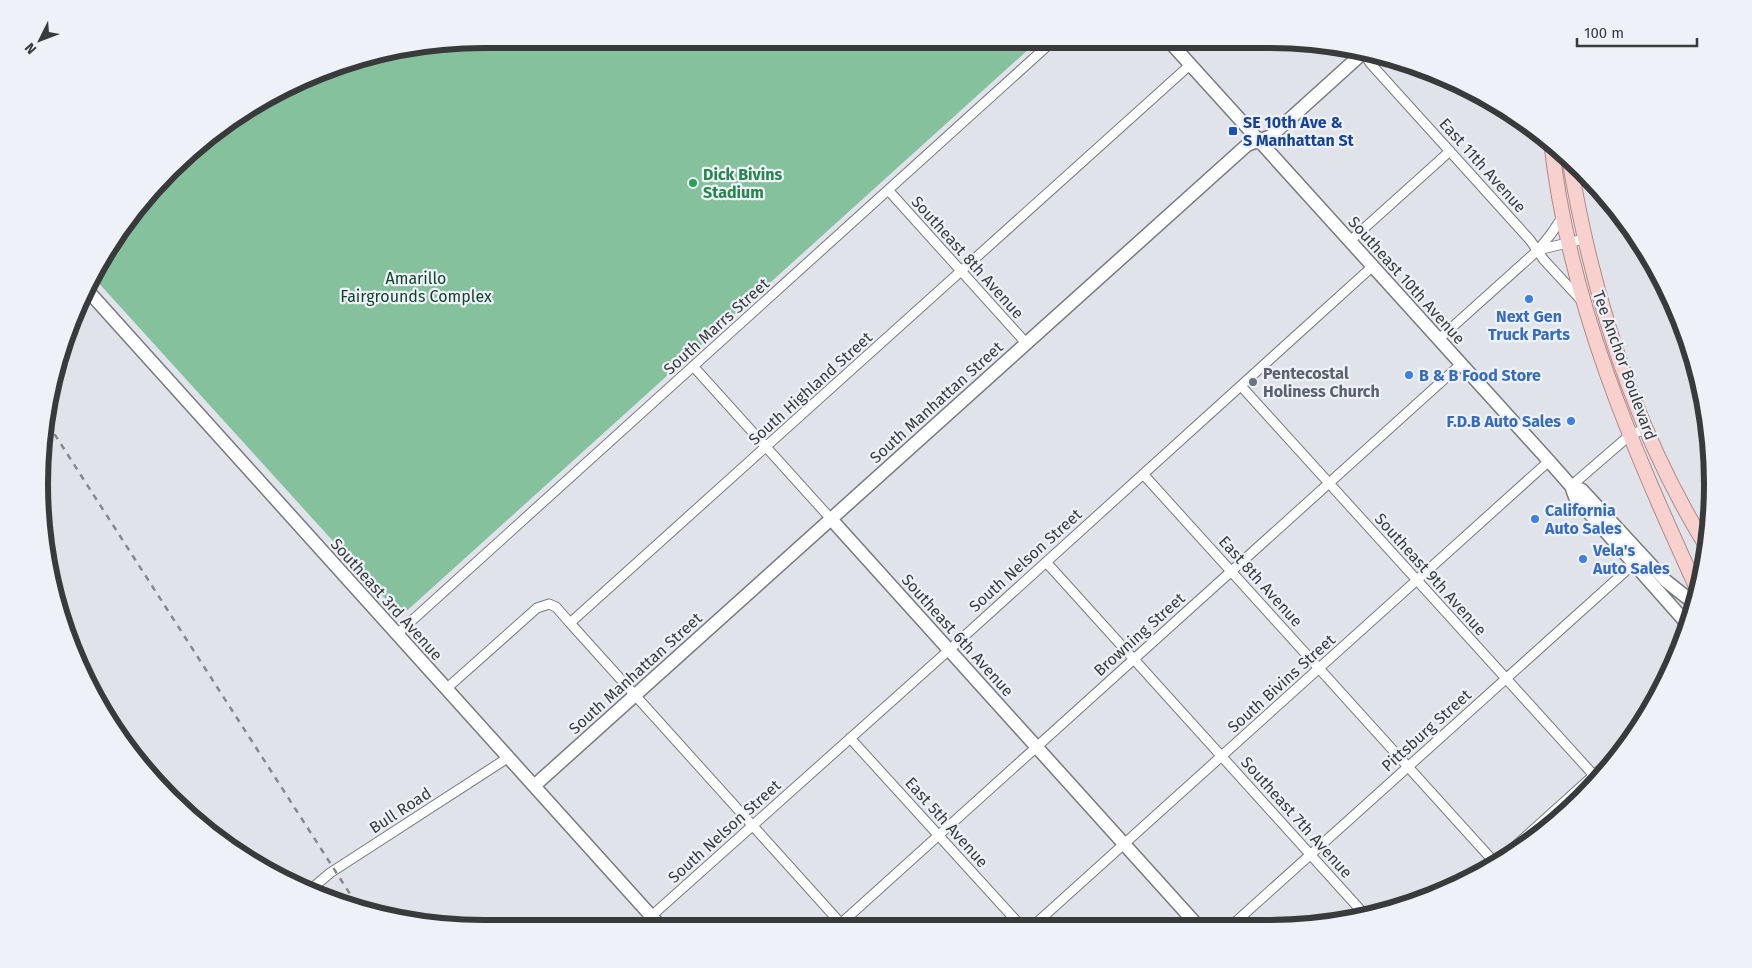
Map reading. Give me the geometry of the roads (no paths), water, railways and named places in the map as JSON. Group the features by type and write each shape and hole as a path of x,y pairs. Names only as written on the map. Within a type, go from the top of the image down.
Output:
{"main road":[{"name":"Southeast 10th Avenue","path":"1179,48 1191,64 1259,141 1571,486 1582,490 1638,560"},
{"name":"South Manhattan Street","path":"534,786 1247,145 1271,136 1357,57"},
{"name":"Tee Anchor Boulevard","path":"1553,154 1568,242 1582,300 1609,383 1693,581"},
{"name":"Tee Anchor Boulevard","path":"1571,170 1584,239 1611,337 1645,429 1668,478 1701,538"},
{"name":"Southeast 3rd Avenue","path":"91,295 655,920"},
{"name":"Southeast 6th Avenue","path":"830,519 1193,920"},
{"path":"1638,560 1689,599"},
{"path":"1638,560 1683,618"}],"street":[{"name":"South Marrs Street","path":"397,634 1045,48"},
{"name":"East 11th Avenue","path":"1368,59 1538,250 1544,260 1582,300"},
{"name":"South Highland Street","path":"570,623 1191,64"},
{"path":"1350,241 1450,151"},
{"name":"Southeast 8th Avenue","path":"889,191 1026,343"},
{"path":"1438,339 1538,250 1557,227 1563,216"},
{"path":"1538,250 1584,239"},
{"name":"South Nelson Street","path":"647,920 949,650 1373,266"},
{"name":"Browning Street","path":"848,920 1462,364"},
{"name":"Southeast 6th Avenue","path":"693,366 830,519"},
{"name":"Southeast 9th Avenue","path":"1241,386 1593,775"},
{"path":"1571,486 1630,435 1645,429"},
{"name":"South Bivins Street","path":"1040,920 1223,757 1549,461"},
{"name":"East 8th Avenue","path":"1143,474 1408,766 1490,860"},
{"name":"Pittsburg Street","path":"1238,920 1638,560"},
{"name":"Southeast 7th Avenue","path":"1046,562 1361,910"},
{"path":"446,689 537,608 549,604 556,607 836,920"},
{"name":"East 5th Avenue","path":"850,738 1016,920"},
{"name":"Bull Road","path":"315,886 330,873 508,757"}],"railway":[{"path":"51,428 354,900"}],"place":[{"name":"SE 10th Ave & S Manhattan St","path":"1233,131"},
{"name":"Dick Bivins Stadium","path":"693,183"},
{"name":"Next Gen Truck Parts","path":"1529,299"},
{"name":"B & B Food Store","path":"1409,375"},
{"name":"Pentecostal Holiness Church","path":"1253,382"},
{"name":"F.D.B Auto Sales","path":"1571,421"},
{"name":"California Auto Sales","path":"1535,519"},
{"name":"Vela's Auto Sales","path":"1583,559"}],"park label":[{"name":"Amarillo Fairgrounds Complex","path":"416,287"}]}
